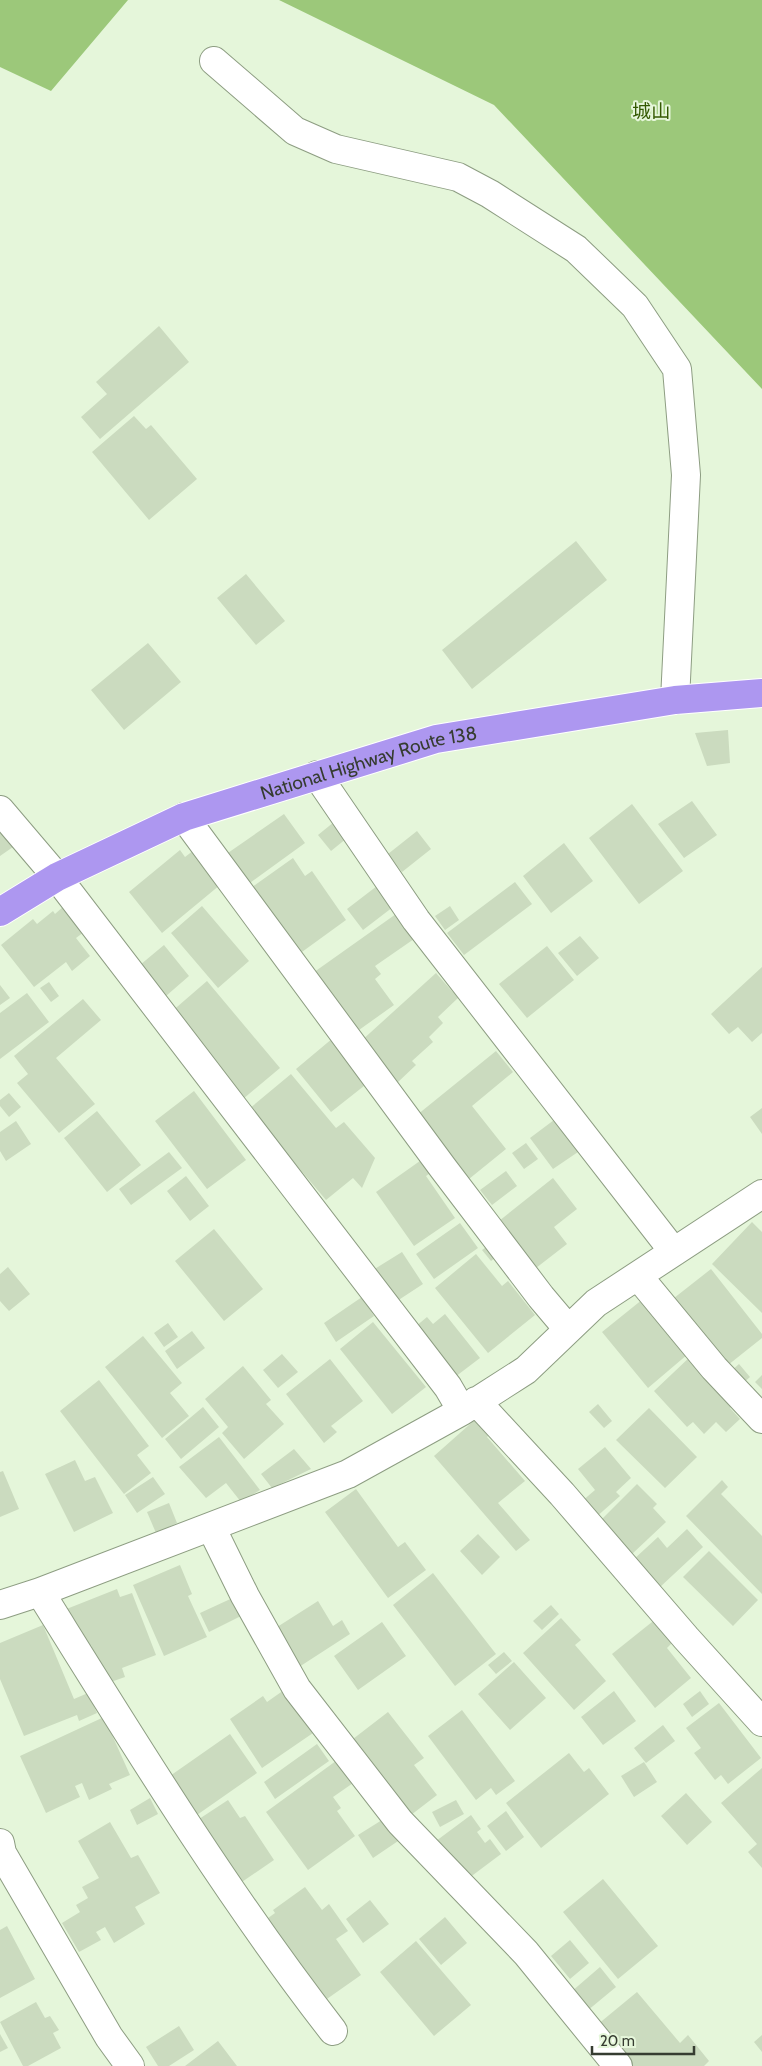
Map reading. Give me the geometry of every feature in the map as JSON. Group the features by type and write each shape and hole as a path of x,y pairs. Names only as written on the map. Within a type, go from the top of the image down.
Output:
{"highway":[{"name":"National Highway Route 138","path":"0,912 57,877 184,817 436,739 675,700 762,693"}],"street":[{"path":"214,61 295,131 336,148 458,177 490,194 576,249 635,306 677,369 686,475 675,700"},
{"path":"317,775 416,920 674,1252"},
{"path":"0,810 57,877 448,1387 562,1494 686,1638 762,1722"},
{"path":"184,817 443,1168 541,1297 568,1329"},
{"path":"0,1605 40,1592 348,1474 469,1406 526,1370 596,1303 674,1252 757,1205"},
{"path":"638,1276 714,1368 762,1419"},
{"path":"211,1527 245,1596 296,1689 400,1822 526,1953 618,2066"},
{"path":"40,1592 138,1750 287,1971 332,2031"},
{"path":"0,1844 2,1853 110,2037 130,2066"}],"green space":[{"path":"0,0 128,0 51,91 0,67"},
{"name":"城山","path":"279,0 762,0 762,389 494,105"}],"building":[{"path":"159,326 189,362 100,439 81,417 107,394 96,382"},
{"path":"134,416 146,429 151,425 197,479 149,520 92,452"},
{"path":"576,541 607,580 472,689 442,650"},
{"path":"246,574 285,621 256,645 217,598"},
{"path":"148,643 181,682 124,730 91,690"},
{"path":"728,730 730,763 707,766 695,733"},
{"path":"692,801 717,835 684,858 658,824"},
{"path":"632,804 683,871 639,904 589,838"},
{"path":"284,814 305,843 247,885 225,855"},
{"path":"334,822 347,838 331,851 318,835"},
{"path":"417,831 431,849 402,872 388,854"},
{"path":"2,832 13,847 0,856 0,834"},
{"path":"564,843 593,881 551,913 523,876"},
{"path":"198,847 226,880 162,933 129,892 180,850 185,857"},
{"path":"293,858 305,876 312,871 346,920 295,957 248,890"},
{"path":"515,882 532,904 464,955 447,933"},
{"path":"377,886 393,907 363,930 347,909"},
{"path":"64,906 84,932 76,938 90,956 72,971 66,962 34,987 1,945 33,919 37,924 53,911 55,914"},
{"path":"202,906 249,961 218,988 171,933"},
{"path":"450,906 459,920 445,930 435,916"},
{"path":"396,914 414,939 375,966 381,974 375,979 394,1005 352,1035 310,975"},
{"path":"580,936 599,958 577,976 558,953"},
{"path":"164,945 189,976 166,996 140,965"},
{"path":"547,946 574,980 527,1018 499,984"},
{"path":"762,967 762,1033 752,1042 738,1027 729,1034 711,1014"},
{"path":"436,973 458,998 438,1017 443,1023 429,1037 433,1042 412,1061 416,1065 397,1083 360,1042"},
{"path":"207,981 280,1068 243,1099 170,1013"},
{"path":"49,982 59,996 51,1002 40,988"},
{"path":"0,985 10,998 0,1005"},
{"path":"27,993 49,1022 0,1059 0,1013"},
{"path":"83,999 101,1020 56,1058 95,1104 59,1133 17,1083 28,1074 14,1056"},
{"path":"333,1038 369,1082 331,1112 296,1069"},
{"path":"496,1051 513,1072 472,1106 506,1149 469,1179 417,1115"},
{"path":"291,1074 336,1128 344,1122 375,1158 362,1188 353,1178 326,1200 249,1109"},
{"path":"194,1091 246,1160 207,1189 155,1121"},
{"path":"9,1093 21,1107 9,1117 0,1106 0,1100"},
{"path":"762,1108 762,1134 750,1117"},
{"path":"97,1111 141,1165 107,1192 64,1138"},
{"path":"554,1120 578,1152 553,1169 530,1138"},
{"path":"16,1121 31,1144 6,1161 0,1151 0,1132"},
{"path":"526,1143 538,1159 524,1169 512,1153"},
{"path":"169,1152 182,1168 131,1205 119,1189"},
{"path":"427,1156 436,1169 426,1176 455,1218 414,1246 376,1192"},
{"path":"506,1171 517,1186 492,1205 480,1190"},
{"path":"186,1176 209,1206 190,1221 167,1191"},
{"path":"553,1178 577,1209 554,1227 567,1244 536,1268 499,1221"},
{"path":"752,1222 762,1232 762,1313 712,1264"},
{"path":"460,1223 478,1248 434,1279 416,1254"},
{"path":"214,1229 263,1289 224,1321 175,1261"},
{"path":"492,1243 500,1254 491,1261 482,1250"},
{"path":"402,1252 423,1284 394,1303 373,1270"},
{"path":"476,1254 502,1286 508,1281 535,1315 488,1353 435,1288"},
{"path":"8,1267 30,1294 9,1311 0,1301 0,1274"},
{"path":"711,1269 762,1334 762,1338 723,1369 669,1302"},
{"path":"362,1297 374,1316 336,1342 324,1323"},
{"path":"643,1299 688,1354 648,1388 602,1332"},
{"path":"445,1314 480,1358 455,1377 415,1327 427,1317 433,1324"},
{"path":"373,1322 426,1387 392,1414 340,1349"},
{"path":"168,1323 178,1337 164,1347 154,1333"},
{"path":"192,1331 205,1348 177,1369 165,1351"},
{"path":"143,1336 182,1383 170,1393 189,1416 162,1438 105,1367"},
{"path":"282,1354 298,1372 278,1388 263,1370"},
{"path":"692,1355 733,1405 730,1408 740,1419 726,1432 716,1422 704,1434 693,1422 687,1427 654,1391"},
{"path":"330,1359 363,1401 331,1426 337,1432 324,1443 286,1394"},
{"path":"739,1364 750,1377 740,1386 729,1373"},
{"path":"243,1366 271,1400 266,1404 284,1424 244,1459 222,1433 228,1427 205,1399"},
{"path":"762,1375 762,1389 755,1382"},
{"path":"99,1380 149,1446 137,1455 151,1473 124,1494 60,1411"},
{"path":"598,1404 612,1421 604,1428 589,1412"},
{"path":"203,1407 219,1427 181,1459 165,1439"},
{"path":"649,1408 697,1457 665,1488 616,1440"},
{"path":"478,1417 491,1433 487,1437 525,1481 498,1503 530,1540 516,1551 434,1456"},
{"path":"219,1437 260,1490 241,1502 226,1483 206,1498 179,1467"},
{"path":"605,1447 631,1478 616,1492 620,1496 595,1518 581,1502 595,1490 578,1469"},
{"path":"294,1449 311,1469 272,1488 261,1474"},
{"path":"75,1460 85,1481 95,1477 113,1513 74,1532 45,1474"},
{"path":"3,1471 19,1509 0,1517 0,1472"},
{"path":"153,1477 165,1494 137,1513 125,1495"},
{"path":"722,1480 728,1487 721,1494 762,1536 762,1594 686,1516"},
{"path":"637,1484 657,1504 653,1508 666,1522 631,1555 599,1522"},
{"path":"356,1489 398,1547 405,1542 426,1570 388,1598 325,1512"},
{"path":"169,1503 177,1523 156,1533 147,1512"},
{"path":"687,1529 703,1547 659,1588 633,1560 658,1537 667,1548"},
{"path":"478,1534 500,1557 482,1575 460,1551"},
{"path":"709,1551 758,1600 733,1626 683,1577"},
{"path":"180,1565 192,1594 188,1596 207,1637 164,1656 133,1585"},
{"path":"433,1573 496,1654 455,1686 393,1605"},
{"path":"117,1589 120,1597 132,1593 156,1655 122,1668 125,1677 105,1684 91,1645 79,1649 64,1610"},
{"path":"239,1595 247,1613 209,1632 200,1613"},
{"path":"318,1601 333,1626 342,1620 350,1634 299,1667 274,1629"},
{"path":"551,1605 559,1614 542,1630 533,1621"},
{"path":"561,1618 581,1640 575,1645 606,1681 574,1710 523,1653"},
{"path":"657,1618 675,1640 667,1648 691,1678 655,1708 612,1654"},
{"path":"382,1622 406,1656 358,1690 334,1656"},
{"path":"43,1625 74,1699 88,1693 97,1713 79,1721 77,1715 24,1736 0,1679 0,1643"},
{"path":"504,1652 512,1661 496,1674 488,1665"},
{"path":"514,1662 546,1698 510,1730 478,1694"},
{"path":"284,1690 313,1733 262,1768 230,1719 263,1696 267,1702"},
{"path":"614,1691 636,1721 603,1745 581,1717"},
{"path":"700,1691 709,1704 692,1717 683,1704"},
{"path":"719,1703 761,1758 728,1784 721,1775 715,1780 694,1753 701,1748 686,1728"},
{"path":"462,1710 515,1781 496,1795 491,1788 476,1800 428,1736"},
{"path":"388,1712 424,1758 414,1765 437,1795 411,1815 353,1739"},
{"path":"104,1717 130,1775 109,1784 112,1789 89,1800 82,1783 75,1786 80,1797 46,1813 20,1756"},
{"path":"663,1725 675,1741 646,1763 634,1748"},
{"path":"230,1734 257,1773 194,1817 167,1778"},
{"path":"317,1744 329,1761 275,1799 264,1782"},
{"path":"569,1753 584,1772 589,1768 609,1794 541,1848 506,1803"},
{"path":"340,1758 356,1781 333,1797 341,1808 337,1811 355,1836 308,1870 266,1812"},
{"path":"644,1762 657,1782 634,1797 621,1776"},
{"path":"762,1768 762,1868 748,1852 757,1844 721,1803"},
{"path":"686,1793 712,1822 687,1845 661,1816"},
{"path":"150,1798 158,1814 137,1825 130,1810"},
{"path":"228,1800 240,1818 245,1816 274,1860 236,1886 193,1823"},
{"path":"456,1800 464,1814 440,1827 432,1812"},
{"path":"506,1811 524,1837 506,1851 487,1826"},
{"path":"390,1815 404,1837 373,1858 358,1835"},
{"path":"471,1815 481,1829 477,1832 485,1843 490,1839 501,1854 465,1881 436,1841"},
{"path":"110,1822 131,1858 138,1855 160,1893 135,1907 145,1924 114,1943 105,1927 96,1932 101,1940 79,1952 62,1923 80,1912 76,1905 88,1898 82,1887 99,1878 78,1841"},
{"path":"603,1879 658,1946 618,1979 563,1912"},
{"path":"305,1887 322,1910 329,1904 348,1931 336,1939 361,1975 324,2001 264,1921 275,1913 273,1910"},
{"path":"370,1900 389,1924 363,1943 346,1919"},
{"path":"445,1917 467,1943 441,1965 419,1939"},
{"path":"7,1926 35,1979 0,1998 0,1930"},
{"path":"570,1940 589,1963 570,1979 551,1956"},
{"path":"416,1941 471,2005 434,2036 380,1972"},
{"path":"600,1967 616,1987 587,2011 571,1992"},
{"path":"637,1992 680,2043 688,2035 709,2061 704,2066 631,2066 597,2025"},
{"path":"36,2002 45,2018 50,2016 59,2030 53,2033 61,2048 28,2066 23,2066 0,2022"},
{"path":"179,2026 194,2050 169,2066 158,2066 146,2047"},
{"path":"0,2034 8,2048 0,2052"},
{"path":"762,2035 762,2052 754,2042"},
{"path":"218,2041 237,2066 185,2066"}]}
